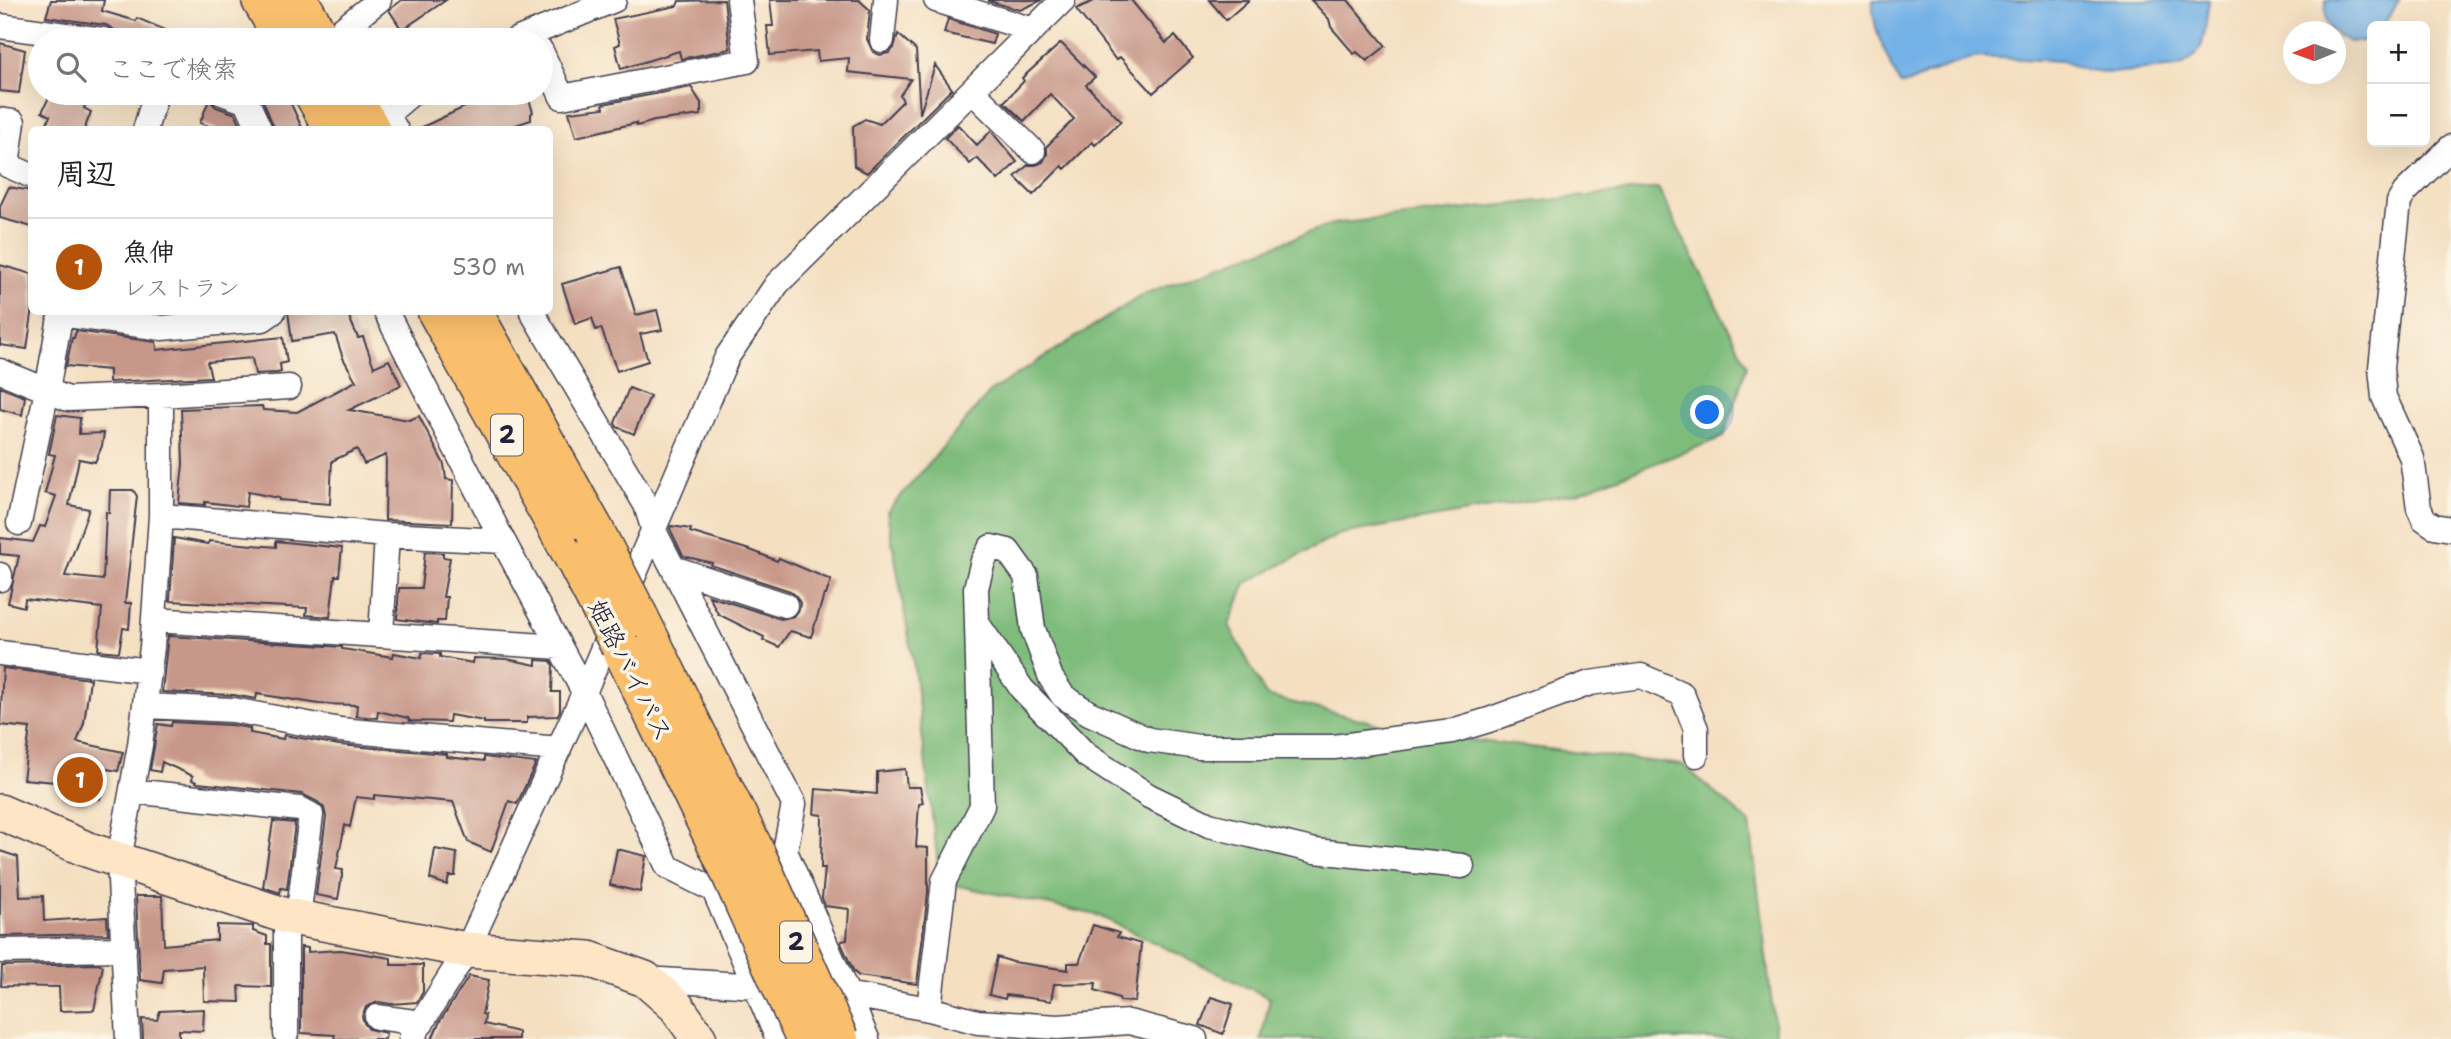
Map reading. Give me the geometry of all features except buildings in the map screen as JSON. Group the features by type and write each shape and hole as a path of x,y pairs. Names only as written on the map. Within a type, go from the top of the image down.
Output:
{"highway":[{"path":"261,0 277,28"},
{"path":"299,0 326,28"},
{"path":"320,105 332,126"},
{"path":"367,105 382,116"},
{"name":"姫路バイパス","path":"439,315 584,545"},
{"name":"姫路バイパス","path":"473,315 584,545 630,631 744,861 839,1039"},
{"name":"姫路バイパス","path":"744,861 805,1039"}],"street":[{"path":"320,0 331,28"},
{"path":"347,28 379,0"},
{"path":"553,30 614,0"},
{"path":"553,81 562,97 747,61 738,0"},
{"path":"881,40 886,0"},
{"path":"936,0 1033,30"},
{"path":"377,1017 416,1031 467,950 584,692 727,357 777,284 1063,0"},
{"path":"0,26 28,30"},
{"path":"972,91 1033,152"},
{"path":"146,126 152,105"},
{"path":"248,105 258,126"},
{"path":"382,116 396,105"},
{"path":"0,120 13,122 7,165 28,174"},
{"path":"2451,147 2405,192 2399,202 2382,368 2384,397 2412,458 2419,508 2424,519 2434,526 2451,529"},
{"path":"19,523 61,315"},
{"path":"74,315 162,328 262,319 268,315"},
{"path":"388,315 584,692 668,867 744,861 794,804 654,531 646,505 535,315"},
{"path":"0,371 68,399 289,387"},
{"path":"128,1039 119,860 149,671 161,516 161,395"},
{"path":"161,516 387,535 503,541"},
{"path":"381,635 387,535"},
{"path":"929,1009 944,881 982,806 976,588 983,561 990,547 1007,551 1026,576 1032,629 1051,678 1063,696 1089,713 1149,740 1199,747 1334,747 1451,731 1590,683 1641,676 1682,694 1696,729 1696,755"},
{"path":"673,568 785,605"},
{"path":"153,620 560,647"},
{"path":"977,622 1022,689 1086,755 1149,796 1209,825 1315,851 1462,866"},
{"path":"0,653 149,671"},
{"path":"145,706 233,710 340,730 559,749"},
{"path":"132,791 300,809 311,815 292,917 286,1034"},
{"path":"0,812 86,849 292,917 467,950 589,959 645,979 847,993 929,1009 978,1022 1058,1027 1129,1022 1182,1037"},
{"path":"744,861 753,985 778,1039"},
{"path":"744,861 847,993 867,1039"},
{"path":"0,951 124,948"},
{"path":"645,979 676,1006 692,1034"}],"green space":[{"path":"1658,188 1747,365 1724,437 1577,493 1340,534 1246,583 1229,625 1266,696 1421,734 1683,765 1750,823 1776,1039 1261,1039 1270,998 1097,915 940,882 914,667 887,512 991,391 1144,294 1332,224"}],"water":[{"path":"1873,0 2209,0 2200,49 2195,56 2177,67 2111,73 2087,71 2062,61 1977,57 1947,66 1904,85 1900,84 1881,43"},
{"path":"2326,0 2399,0 2386,21 2367,21 2367,41 2346,40 2346,21 2327,21"}],"place":[{"name":"魚伸","path":"80,780"}]}
